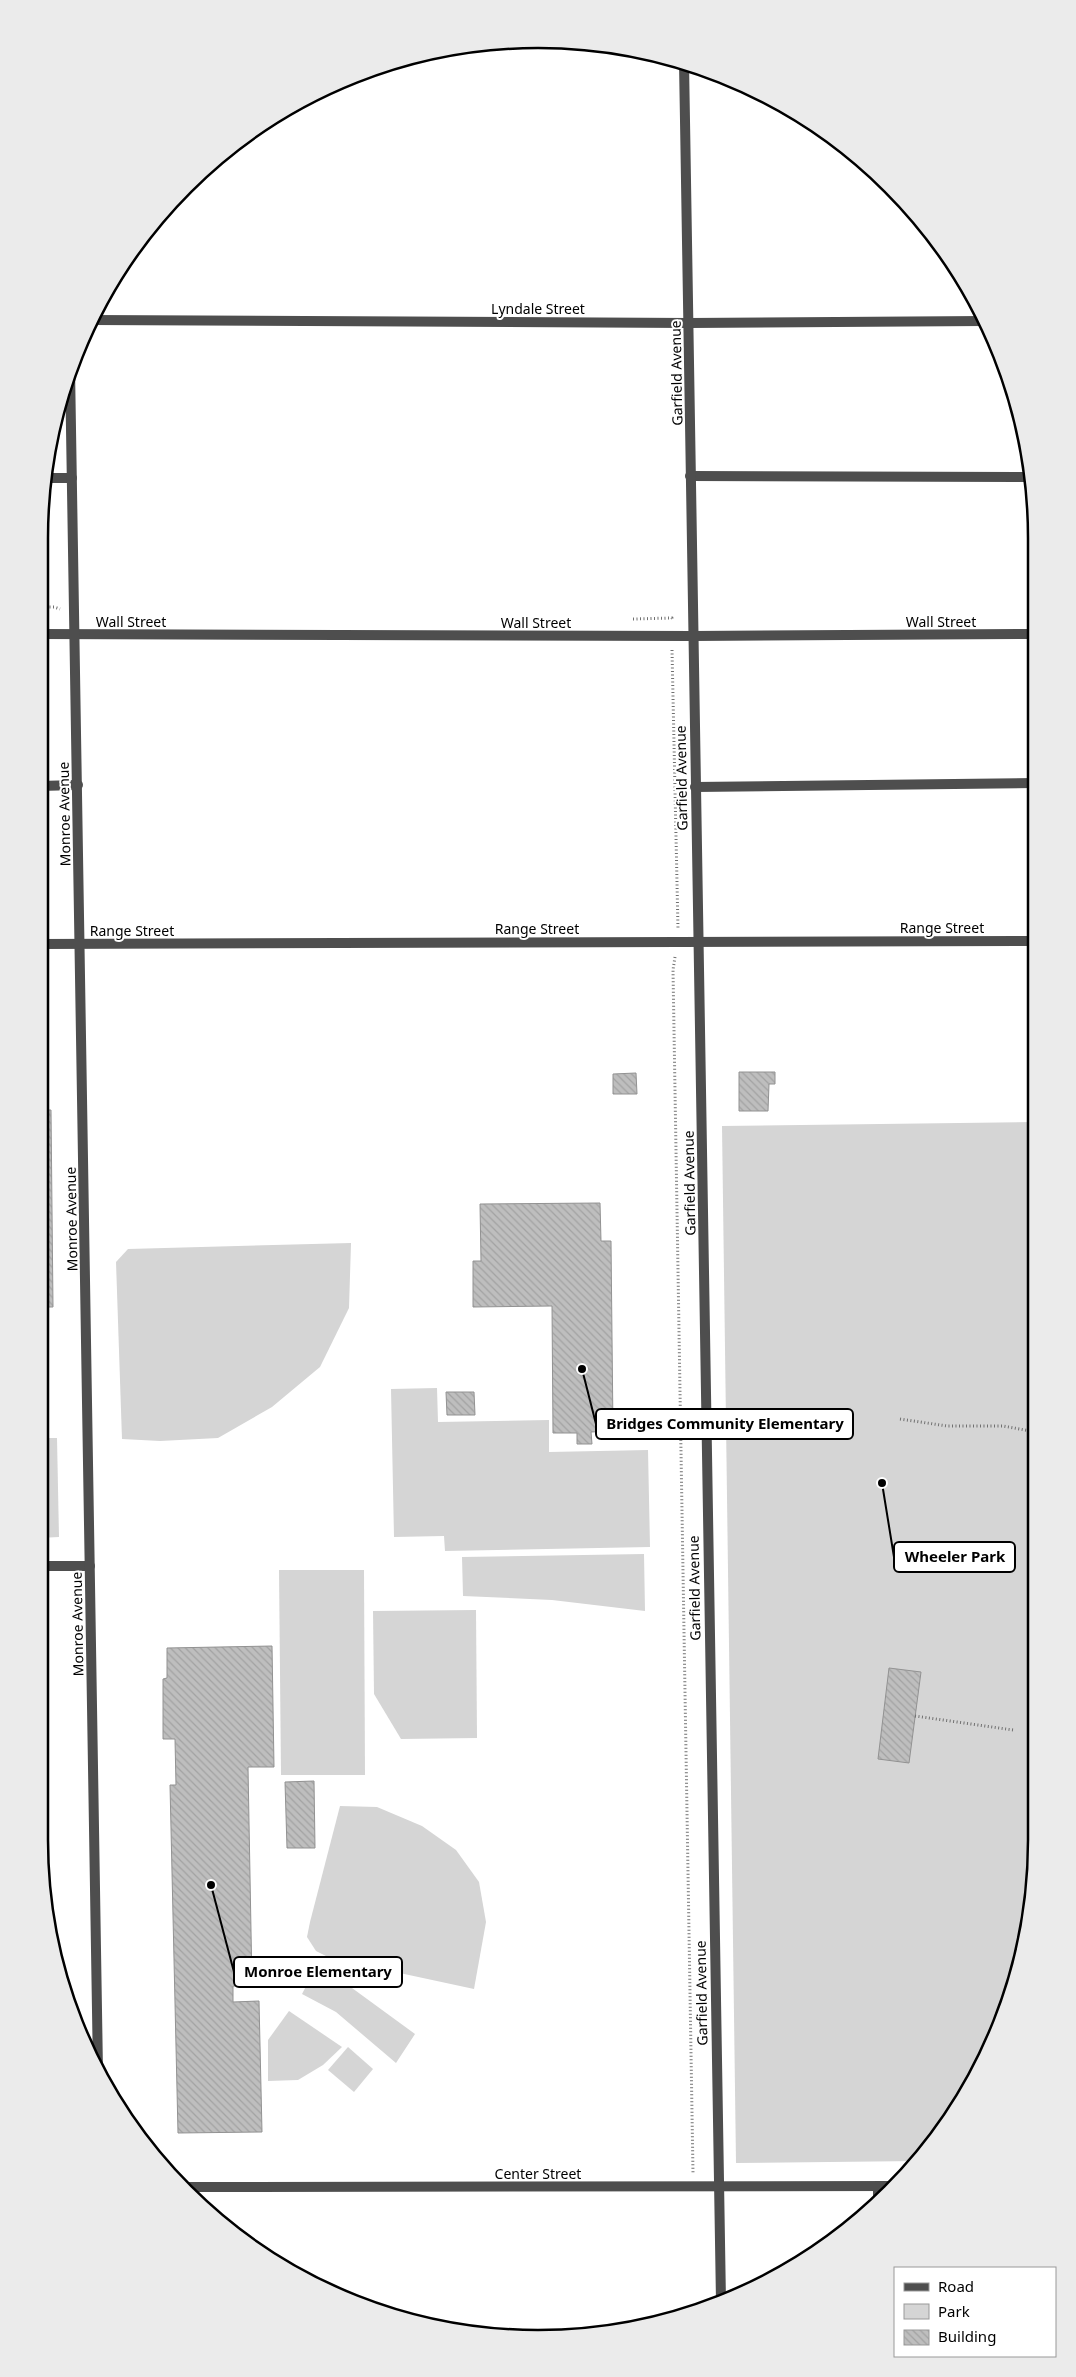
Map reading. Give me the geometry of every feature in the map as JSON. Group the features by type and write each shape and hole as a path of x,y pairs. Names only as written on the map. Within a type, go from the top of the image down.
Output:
{"street":[{"name":"Garfield Avenue","path":"684,70 699,941 709,1700 721,2294"},
{"name":"Lyndale Street","path":"99,320 689,323 978,321"},
{"name":"Monroe Avenue","path":"70,391 98,2055"},
{"path":"690,476 1024,477"},
{"path":"52,478 72,478"},
{"name":"Wall Street","path":"48,634 672,636 1028,634"},
{"path":"695,788 1028,783"},
{"path":"48,786 78,786"},
{"name":"Range Street","path":"48,944 1028,941"},
{"path":"48,1566 90,1566"},
{"path":"878,2186 878,2192"},
{"name":"Center Street","path":"192,2187 885,2186"}],"path":[{"path":"48,606 54,606 74,615"},
{"path":"632,618 672,618 678,941 673,970 693,2186"},
{"path":"900,1419 947,1426 1003,1426 1028,1431"},
{"path":"915,1716 1013,1730"}],"green space":[{"path":"1028,1122 1028,1839 1024,1903 1012,1966 991,2027 978,2056 946,2112 908,2161 736,2163 722,1126"},
{"path":"351,1243 349,1308 320,1367 272,1407 218,1438 160,1441 122,1439 116,1262 128,1249"},
{"path":"437,1388 438,1422 549,1420 549,1452 648,1450 650,1547 445,1551 444,1536 394,1537 391,1389"},
{"path":"48,1438 57,1438 59,1537 48,1538"},
{"path":"644,1554 645,1611 552,1600 463,1596 462,1557"},
{"path":"279,1570 364,1570 365,1775 281,1775"},
{"path":"476,1610 477,1738 401,1739 374,1694 373,1611"},
{"path":"340,1806 377,1807 422,1826 456,1850 479,1882 486,1922 474,1989 330,1958 316,1951 307,1937"},
{"path":"316,1967 352,1988 415,2034 396,2063 336,2012 302,1994"},
{"path":"289,2011 342,2047 323,2065 298,2080 268,2081 268,2040"},
{"path":"348,2047 373,2069 354,2092 328,2070"}],"building":[{"path":"739,1072 775,1072 775,1084 769,1084 768,1111 739,1111"},
{"path":"636,1073 637,1094 613,1094 613,1074"},
{"path":"48,1110 51,1110 53,1307 48,1307"},
{"path":"600,1203 601,1241 611,1241 613,1431 591,1432 592,1444 577,1444 577,1433 553,1433 552,1306 473,1307 473,1261 481,1261 480,1204"},
{"path":"446,1392 474,1392 475,1415 447,1415"},
{"path":"272,1646 274,1767 248,1767 252,1985 233,1986 233,2002 259,2001 262,2132 178,2133 170,1785 176,1785 175,1739 163,1739 163,1679 167,1678 167,1648"},
{"path":"889,1668 921,1672 909,1763 878,1759"},
{"path":"314,1781 315,1848 287,1848 285,1782"}],"place":[{"name":"Bridges Community Elementary","path":"582,1369"},
{"name":"Wheeler Park","path":"882,1483"},
{"name":"Monroe Elementary","path":"211,1885"}]}
